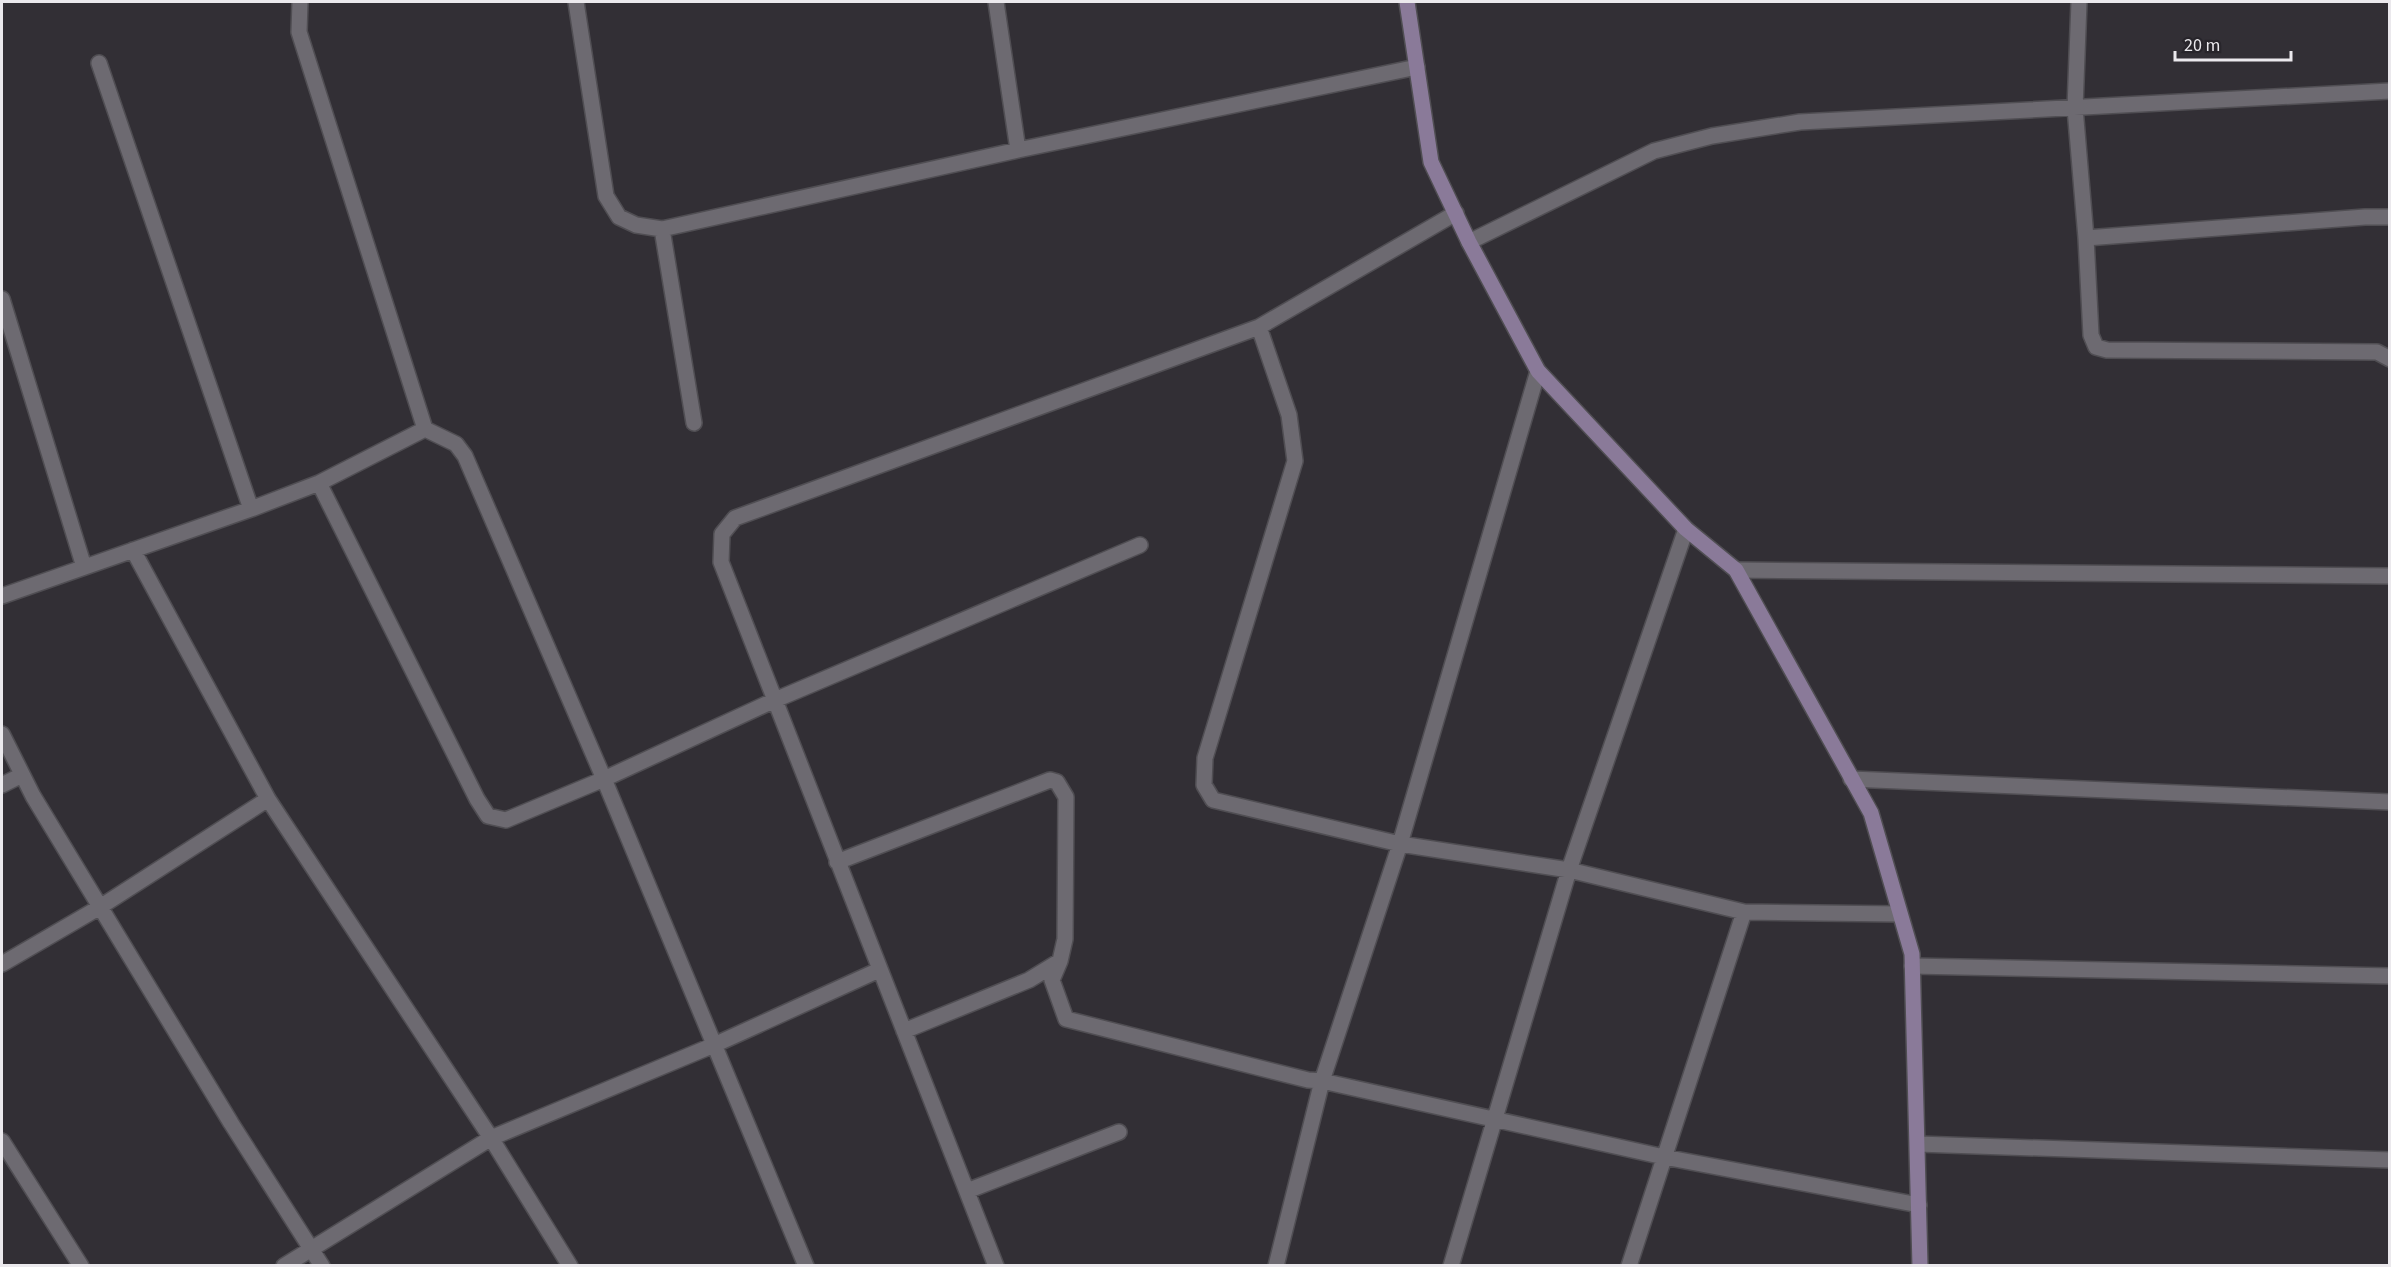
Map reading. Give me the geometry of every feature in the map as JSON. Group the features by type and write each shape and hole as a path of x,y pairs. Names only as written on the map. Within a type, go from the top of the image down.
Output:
{"street":[{"path":"300,2 298,32 425,429 456,444 465,456 604,779 806,1266"},
{"path":"576,2 606,196 619,217 636,225 662,229 1018,150 1417,67"},
{"path":"996,2 1018,150"},
{"path":"1407,2 1431,162 1469,242 1538,371 1686,529 1736,570 1871,813 1912,954 1920,1266"},
{"path":"2079,2 2075,108 2086,238 2091,335 2096,347 2107,350 2378,352 2390,359"},
{"path":"99,63 251,509"},
{"path":"1469,242 1654,151 1712,136 1800,122 2390,91"},
{"path":"996,1266 722,562 722,534 735,519 1259,327 1456,213"},
{"path":"2086,238 2390,217"},
{"path":"662,229 694,423"},
{"path":"2,299 84,567"},
{"path":"1259,327 1289,415 1294,461 1205,758 1204,785 1213,800 1400,844 1569,870 1744,912 1900,914"},
{"path":"1275,1266 1322,1081 1400,844 1538,371"},
{"path":"2,596 319,483 425,429"},
{"path":"319,483 477,799 488,816 506,820 604,779 775,700 1140,545"},
{"path":"1451,1266 1569,870 1686,529"},
{"path":"133,550 268,799 491,1138 570,1266"},
{"path":"1736,570 2390,576"},
{"path":"2,734 33,796 231,1123 322,1266"},
{"path":"2,785 22,775"},
{"path":"1851,779 2390,802"},
{"path":"837,862 1050,780 1057,782 1066,797 1065,939 1060,961 1052,980 1066,1019 1308,1080 1322,1081 1494,1121 1664,1157 1919,1205"},
{"path":"2,964 100,907 268,799"},
{"path":"1629,1266 1744,912"},
{"path":"904,1031 1029,980 1060,961"},
{"path":"1912,966 2390,976"},
{"path":"284,1266 491,1138 714,1045 879,970"},
{"path":"967,1191 1119,1132"},
{"path":"2,1141 81,1266"},
{"path":"1918,1144 2390,1160"}]}
